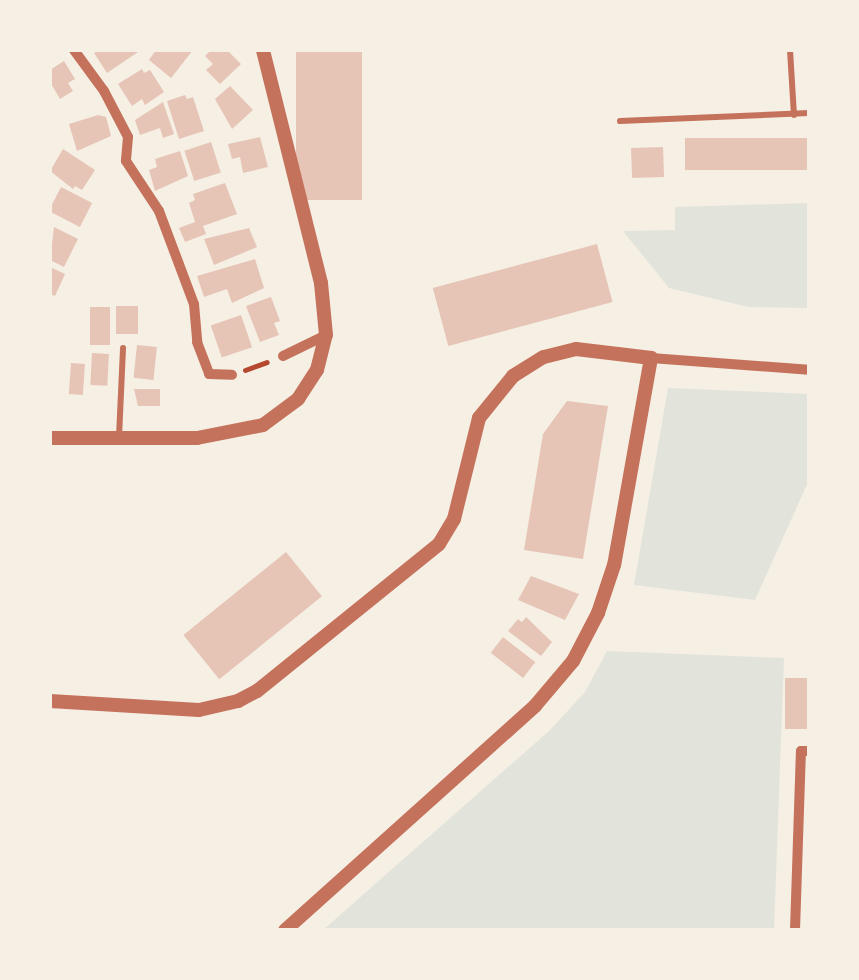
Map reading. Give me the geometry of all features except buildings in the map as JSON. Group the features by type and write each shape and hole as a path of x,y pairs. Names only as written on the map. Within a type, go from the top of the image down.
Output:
{"street":[{"path":"74,50 104,91 128,137 126,162 159,211 194,304 197,342 209,374 232,375"},
{"path":"50,438 197,438 262,425 298,398 317,370 326,335 321,283 263,50"},
{"path":"283,356 326,335"},
{"path":"50,701 198,710 238,701 257,691 429,556 454,518 479,418 513,376 544,357 576,349 809,370"},
{"path":"284,930 536,706 573,661 611,576 650,358"},
{"path":"795,930 801,751 809,751"}],"lane":[{"path":"790,50 794,114"},
{"path":"620,121 809,113"},
{"path":"120,439 122,348"}],"path":[{"path":"232,375 283,356"}],"shaded area":[{"path":"809,203 809,308 748,307 669,288 623,231 675,230 675,207"},
{"path":"668,388 809,394 809,480 755,600 634,585"},
{"path":"607,651 784,658 774,930 323,930 549,731 585,692"}]}
